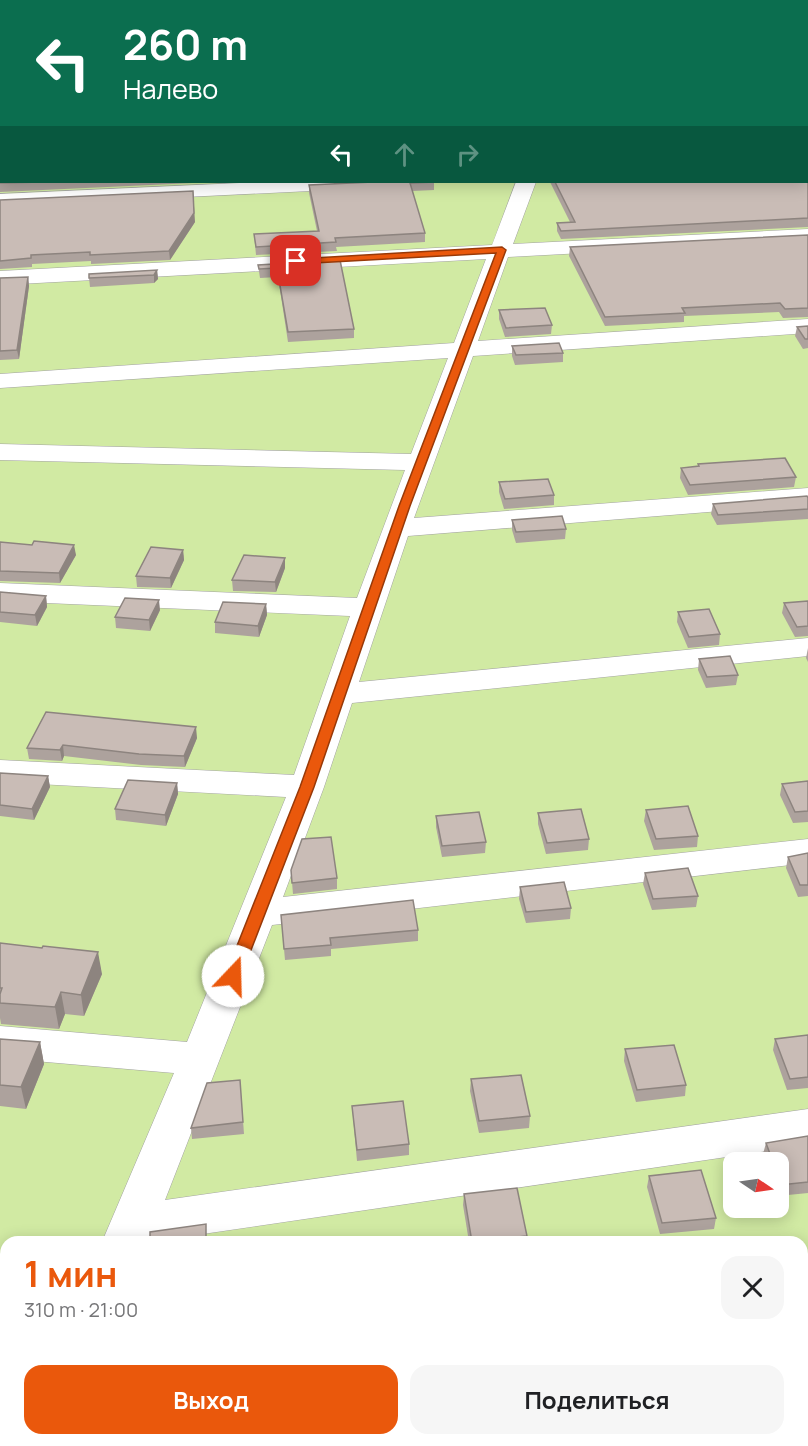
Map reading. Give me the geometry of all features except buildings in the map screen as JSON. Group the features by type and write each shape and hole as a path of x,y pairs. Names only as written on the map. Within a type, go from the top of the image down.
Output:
{"street":[{"path":"0,200 351,183"},
{"path":"128,1233 201,1059 307,787 396,528 526,183"},
{"path":"0,278 808,235"},
{"path":"0,381 808,326"},
{"path":"0,452 420,462"},
{"path":"396,528 808,496"},
{"path":"0,592 370,608"},
{"path":"339,694 808,647"},
{"path":"0,771 307,787"},
{"path":"256,914 808,851"},
{"path":"0,1042 201,1059"},
{"path":"128,1233 808,1127"}],"green space":[{"path":"0,183 808,183 808,1236 0,1236"}],"route":[{"path":"233,976 307,787 404,506 502,250 296,261"}]}
